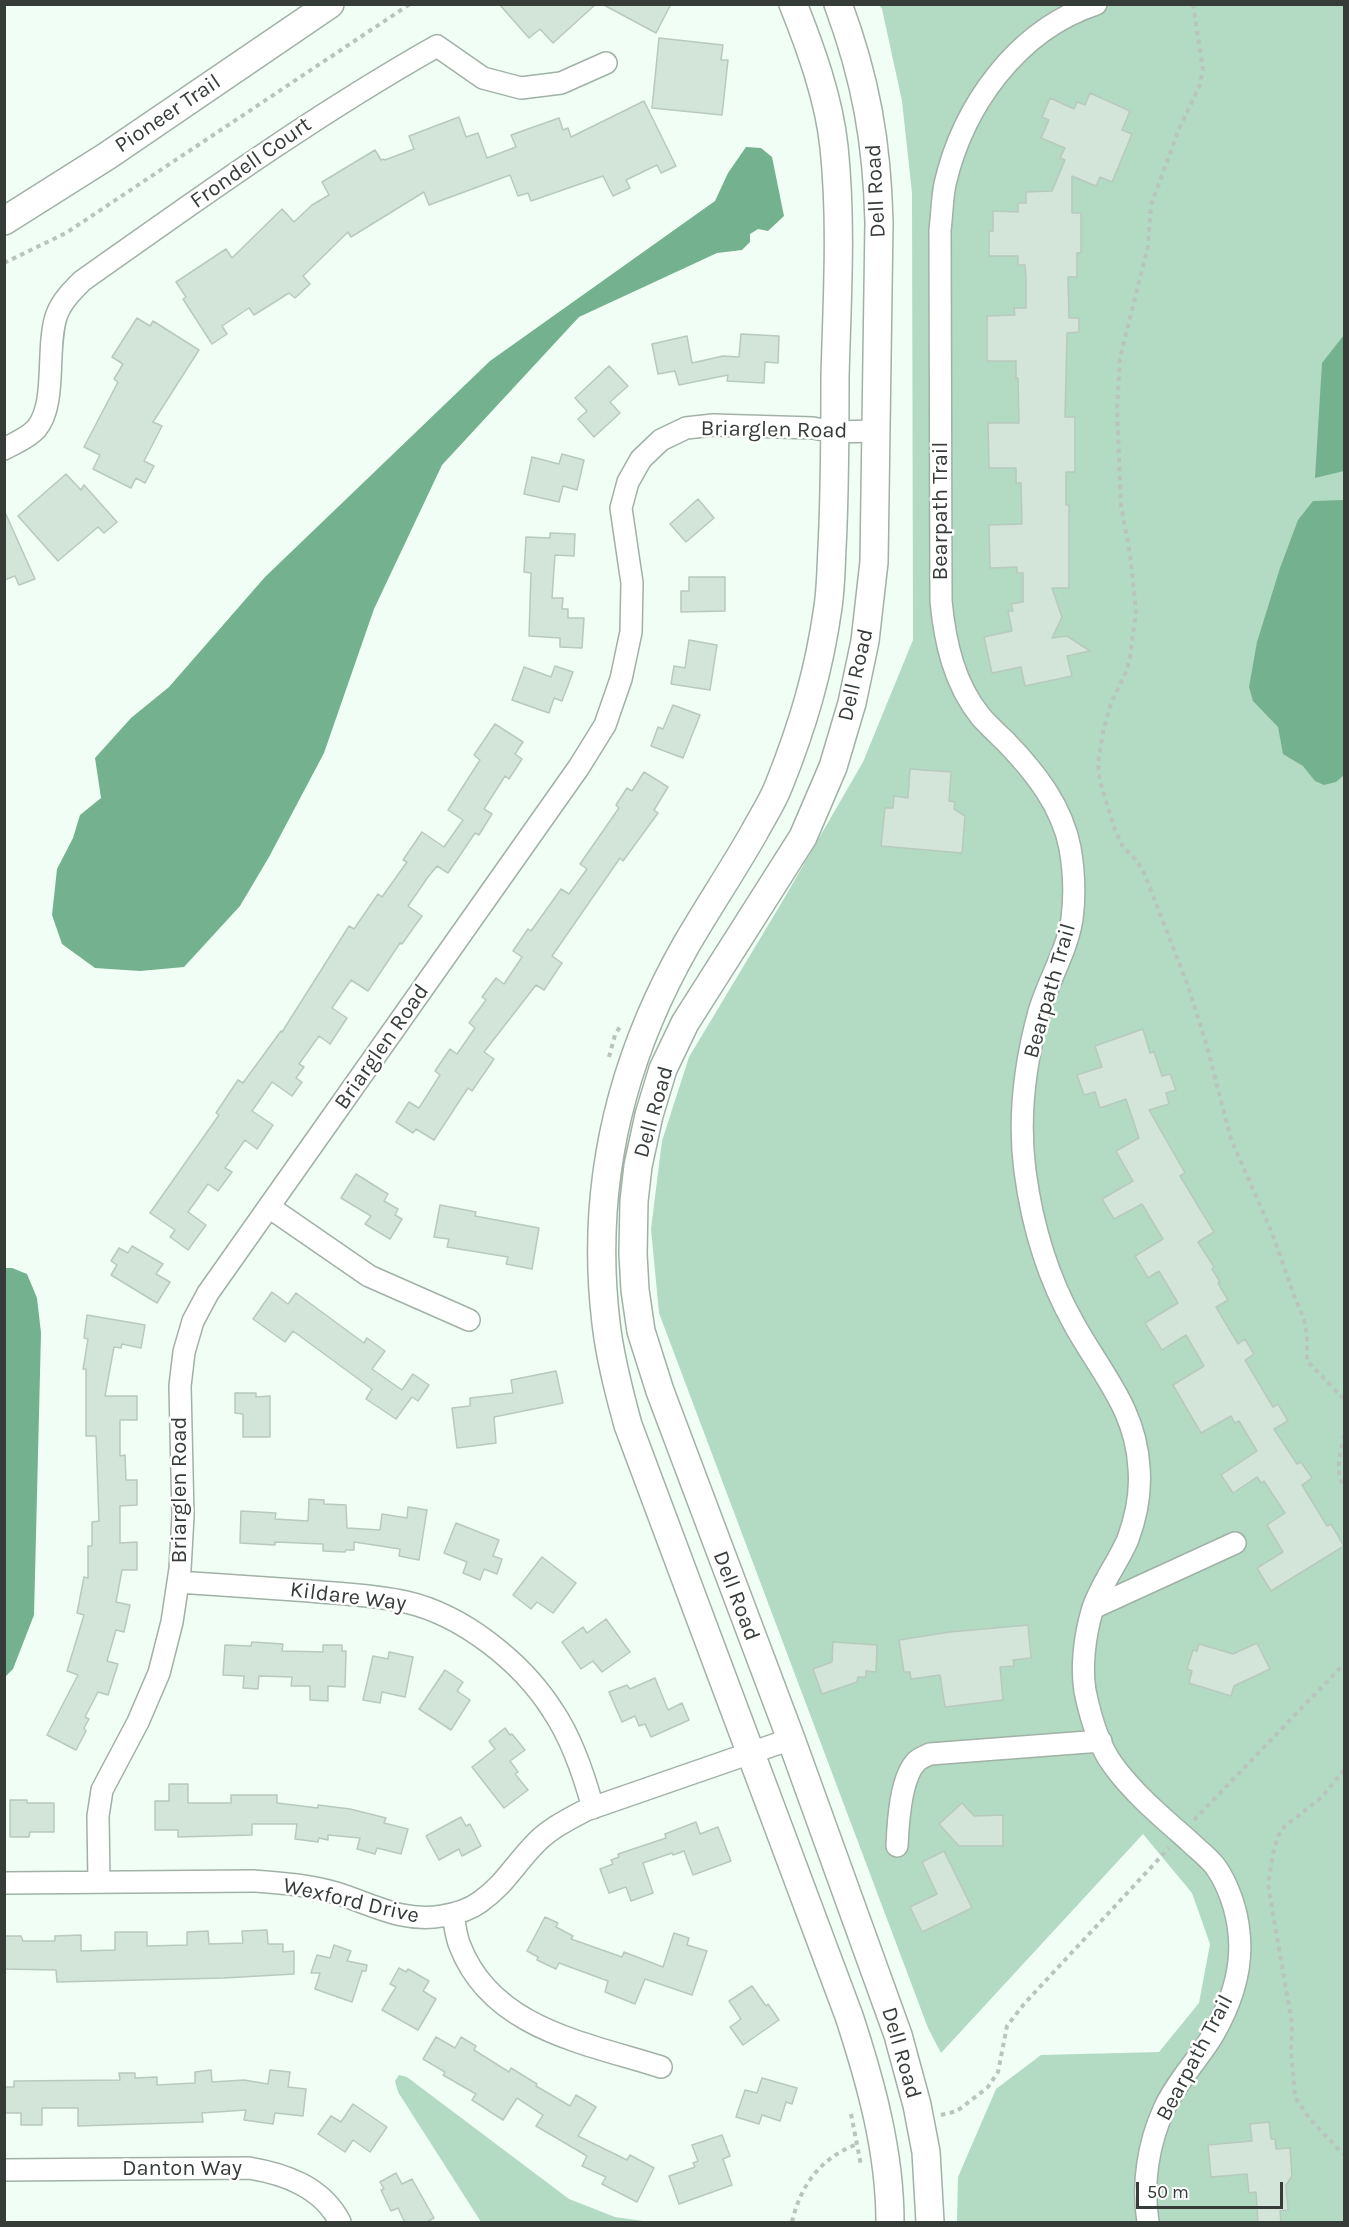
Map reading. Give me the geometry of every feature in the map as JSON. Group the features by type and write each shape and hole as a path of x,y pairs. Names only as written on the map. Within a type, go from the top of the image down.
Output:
{"main road":[{"name":"Pioneer Trail","path":"4,221 108,155 330,4"},
{"name":"Dell Road","path":"793,4 814,61 834,145 838,219 835,432 829,602 810,699 777,791 685,946 652,1013 627,1078 609,1148 602,1214 602,1276 606,1325 617,1385 628,1425 849,2016 870,2083 888,2185 890,2223"},
{"name":"Dell Road","path":"838,4 852,41 863,83 873,129 878,175 874,562 865,641 852,704 833,767 803,837 685,1023 663,1069 649,1115 638,1166 634,1201 635,1290 641,1331 660,1390 791,1738 898,2035 927,2152 930,2223"}],"street":[{"name":"Bearpath Trail","path":"1096,4 1078,10 1039,34 1007,64 978,101 958,141 945,186 940,230 941,600 945,642 959,680 980,716 1035,773 1056,806 1069,844 1074,882 1071,922 1040,1010 1028,1061 1022,1116 1025,1169 1034,1223 1051,1274 1073,1323 1121,1400 1133,1433 1139,1468 1137,1504 1128,1539 1093,1608 1085,1647 1084,1687 1094,1727 1111,1763 1137,1793 1214,1864 1231,1897 1239,1932 1239,1968 1229,2004 1213,2036 1164,2109 1152,2143 1145,2177 1148,2223"},
{"name":"Frondell Court","path":"4,449 36,429 43,417 49,396 52,332 57,312 68,295 101,268 324,113 437,46 483,78 521,88 561,83 606,63"},
{"name":"Briarglen Road","path":"99,1882 98,1816 102,1790 138,1722 159,1673 172,1622 178,1582 183,1516 180,1386 184,1352 193,1321 208,1293 579,767 605,725 621,679 631,632 632,583 621,508 628,482 641,459 661,440 686,428 712,425 813,428 835,432 875,431"},
{"path":"270,1207 369,1276 469,1320"},
{"path":"1093,1608 1235,1543"},
{"name":"Kildare Way","path":"178,1582 362,1595 407,1602 451,1619 492,1643 526,1675 554,1711 574,1754 593,1808"},
{"name":"Wexford Drive","path":"4,1883 254,1881 295,1884 335,1893 398,1916 425,1919 453,1915 476,1905 498,1889 534,1844 559,1824 593,1808 791,1738"},
{"path":"897,1846 898,1816 904,1785 916,1762 930,1754 1101,1741"},
{"path":"453,1915 460,1946 475,1975 494,1998 520,2017 548,2031 661,2067"},
{"name":"Danton Way","path":"4,2170 258,2169 276,2172 300,2182 321,2198 340,2223"}],"path":[{"path":"4,263 66,233 410,4"},
{"path":"1193,4 1203,70 1199,87 1179,129 1151,205 1148,246 1120,358 1116,408 1121,506 1130,554 1136,611 1130,657 1126,672 1111,703 1098,764 1100,782 1115,830 1123,847 1137,861 1145,875 1188,986 1206,1043 1231,1139 1272,1233 1304,1319 1307,1335 1307,1361 1344,1399"},
{"path":"606,1067 615,1035 626,1015"},
{"path":"1344,1435 1339,1467 1344,1487"},
{"path":"945,2114 957,2111 988,2087 998,2072 1007,2026 1024,2004 1181,1834 1344,1664"},
{"path":"1344,1770 1323,1797 1285,1826 1278,1836 1268,1884 1292,2024 1291,2051 1295,2097 1309,2118 1344,2156"},
{"path":"851,2109 863,2174"},
{"path":"792,2223 804,2193 822,2163 835,2153 856,2144"}],"shaded area":[{"path":"879,5 1344,5 1344,2222 957,2222 958,2177 996,2089 1041,2055 1159,2052 1199,2003 1210,1944 1192,1893 1143,1834 941,2053 928,2028 659,1313 651,1229 662,1141 689,1057 863,762 913,640 912,193 902,101 882,9"},
{"path":"746,147 761,148 772,157 784,216 768,231 758,229 750,234 750,242 742,250 717,253 579,317 442,465 374,609 324,753 269,857 240,906 184,967 140,971 95,968 62,944 52,915 57,869 73,838 80,815 101,798 95,758 131,718 169,687 265,577 490,361 715,201 728,173"},
{"path":"1344,335 1344,471 1315,478 1322,363"},
{"path":"1344,500 1344,775 1336,782 1324,785 1315,781 1303,766 1283,754 1278,727 1253,701 1249,687 1257,642 1298,520 1313,501"},
{"path":"5,1268 12,1268 27,1274 37,1298 41,1333 34,1615 13,1669 5,1677"},
{"path":"399,2075 407,2077 569,2199 615,2217 650,2222 481,2222 398,2092 395,2081"}],"building":[{"path":"499,4 596,4 553,43 540,29 529,38"},
{"path":"602,4 671,4 656,33"},
{"path":"659,38 723,45 721,60 728,60 722,115 652,108"},
{"path":"1090,93 1130,111 1122,130 1132,134 1112,182 1100,177 1096,186 1072,176 1072,213 1081,213 1081,253 1077,253 1077,277 1068,277 1069,318 1079,318 1079,332 1067,333 1065,417 1075,417 1075,472 1066,472 1066,505 1069,505 1069,588 1052,588 1062,617 1052,638 1067,636 1090,651 1067,656 1072,676 1025,686 1021,667 992,673 984,637 1012,631 1008,611 1013,611 1011,604 1023,602 1023,573 1017,573 1017,567 990,568 989,525 1022,524 1021,483 1016,483 1016,468 989,468 988,423 1019,423 1016,361 987,361 987,316 1015,315 1014,308 1026,308 1025,265 1018,265 1018,256 989,256 989,231 993,231 993,211 1018,212 1018,203 1026,203 1026,192 1052,191 1065,160 1060,158 1065,148 1041,138 1049,120 1042,117 1050,98 1074,109 1077,102 1085,105"},
{"path":"644,101 676,166 661,173 657,165 626,180 630,188 613,196 603,176 531,201 528,193 518,196 510,175 429,205 424,192 351,237 348,232 303,276 310,284 295,298 289,293 254,315 249,308 222,326 227,334 212,344 183,299 186,297 176,282 226,249 232,258 282,209 294,222 312,205 329,195 322,182 375,150 381,160 385,160 414,149 409,136 459,117 466,137 478,133 487,158 516,147 511,135 559,118 563,130 568,128 571,137"},
{"path":"137,318 150,326 153,321 199,350 153,422 162,426 144,461 154,466 145,483 136,478 131,488 93,469 100,455 84,447 118,382 114,379 123,364 112,357"},
{"path":"741,334 779,336 778,363 765,362 764,383 727,381 728,375 679,385 675,371 658,374 652,344 687,336 692,363 723,356 739,357"},
{"path":"609,366 628,386 610,402 620,413 594,437 578,419 587,411 575,398"},
{"path":"562,454 584,460 577,490 563,486 559,502 524,494 532,457 559,464"},
{"path":"66,474 81,490 84,485 117,522 104,533 98,527 58,561 18,516"},
{"path":"698,499 714,518 686,542 670,524"},
{"path":"4,510 35,579 19,585 15,576 4,580"},
{"path":"550,533 575,534 574,556 555,555 552,598 563,598 562,609 568,609 568,618 584,618 582,648 560,647 560,638 529,636 531,573 524,572 526,537 550,538"},
{"path":"689,577 725,577 725,611 681,612 681,591 689,591"},
{"path":"689,640 717,645 710,690 671,684 674,666 685,668"},
{"path":"555,666 573,672 562,701 554,698 549,713 512,700 524,667 551,677"},
{"path":"673,705 700,715 683,758 651,746 658,727 663,729"},
{"path":"495,724 523,742 515,754 522,759 509,779 505,776 484,809 492,814 479,835 475,833 448,873 437,866 428,877 408,906 422,916 402,944 400,943 368,991 351,980 332,1008 347,1018 330,1044 319,1036 299,1064 304,1067 296,1078 302,1082 292,1096 272,1082 252,1111 273,1125 257,1149 245,1140 225,1168 232,1172 218,1191 208,1184 188,1212 206,1225 188,1250 170,1237 175,1230 150,1213 219,1115 216,1113 238,1080 243,1083 282,1032 349,926 354,929 378,894 382,897 407,862 403,860 422,832 444,847 463,820 448,810 480,760 474,755"},
{"path":"910,769 951,772 949,801 955,802 954,809 965,816 962,853 881,846 885,808 893,808 894,796 908,798"},
{"path":"644,772 668,787 654,810 658,813 623,861 620,858 552,956 562,963 544,990 536,985 484,1052 494,1059 472,1091 468,1088 434,1140 416,1129 413,1133 396,1122 409,1102 419,1108 440,1075 435,1071 450,1049 457,1054 475,1028 469,1023 486,1000 482,997 496,978 504,984 522,957 513,951 528,929 531,931 561,889 569,894 587,869 580,864 619,808 616,805 627,788 632,791"},
{"path":"1143,1029 1150,1053 1154,1052 1162,1076 1170,1074 1176,1090 1166,1093 1169,1104 1149,1110 1185,1173 1180,1176 1214,1232 1198,1242 1214,1267 1212,1269 1228,1300 1216,1307 1238,1344 1245,1339 1254,1354 1245,1360 1273,1407 1278,1404 1288,1421 1274,1429 1297,1464 1301,1462 1312,1478 1302,1485 1327,1526 1331,1524 1344,1546 1271,1591 1257,1568 1283,1552 1267,1525 1285,1513 1264,1481 1261,1483 1257,1477 1233,1493 1221,1475 1257,1451 1239,1421 1235,1423 1231,1416 1201,1433 1173,1385 1204,1366 1186,1335 1162,1350 1145,1323 1178,1303 1159,1271 1148,1278 1135,1256 1163,1239 1142,1204 1114,1219 1102,1199 1133,1181 1116,1151 1139,1138 1126,1099 1100,1108 1095,1092 1084,1095 1077,1075 1102,1067 1095,1046"},
{"path":"356,1174 388,1194 384,1201 398,1209 395,1215 402,1219 390,1239 365,1224 371,1216 341,1198"},
{"path":"440,1205 476,1212 475,1216 539,1228 532,1269 506,1264 508,1257 447,1247 449,1239 434,1237"},
{"path":"132,1246 163,1264 156,1274 170,1282 157,1303 111,1275 117,1265 111,1261 119,1248 128,1253"},
{"path":"272,1292 288,1304 296,1293 364,1343 367,1338 385,1351 372,1369 402,1390 413,1374 429,1385 418,1401 412,1397 396,1419 366,1399 372,1389 293,1331 285,1342 253,1319"},
{"path":"87,1315 145,1325 141,1348 122,1344 121,1348 114,1347 105,1396 137,1396 137,1420 120,1420 120,1456 125,1455 126,1480 137,1480 137,1505 120,1506 120,1543 137,1542 137,1570 122,1570 116,1602 130,1605 124,1632 116,1630 107,1661 118,1664 108,1695 98,1692 85,1717 89,1719 84,1728 86,1731 76,1750 47,1735 78,1675 67,1671 84,1615 77,1613 84,1577 88,1578 88,1546 92,1546 92,1522 99,1521 96,1436 86,1436 86,1369 83,1369 88,1339 84,1338"},
{"path":"556,1371 563,1403 494,1417 496,1443 457,1448 452,1408 470,1406 470,1398 513,1393 511,1380"},
{"path":"235,1393 256,1393 256,1397 270,1396 270,1437 243,1437 243,1414 235,1413"},
{"path":"309,1499 324,1500 324,1504 346,1505 347,1528 380,1530 382,1514 407,1518 408,1507 427,1510 419,1560 399,1556 400,1549 354,1542 354,1550 345,1552 323,1551 323,1544 240,1543 241,1511 276,1513 275,1519 308,1521"},
{"path":"456,1523 499,1540 493,1556 502,1559 497,1574 484,1569 480,1580 463,1573 467,1562 444,1553"},
{"path":"542,1557 576,1583 553,1613 537,1602 531,1609 513,1595"},
{"path":"606,1619 630,1652 602,1672 593,1661 581,1669 562,1642 583,1627 587,1633"},
{"path":"1028,1625 1031,1658 1013,1660 1014,1666 1000,1667 1003,1700 945,1707 940,1675 911,1679 910,1672 904,1672 899,1640 950,1632"},
{"path":"252,1642 283,1644 282,1651 323,1652 323,1645 342,1645 342,1651 346,1651 345,1687 328,1686 328,1701 310,1700 310,1686 291,1686 292,1677 259,1676 258,1689 243,1688 244,1676 223,1675 225,1645 251,1646"},
{"path":"833,1642 877,1645 876,1672 866,1671 866,1677 858,1677 857,1682 822,1694 813,1669 832,1662"},
{"path":"1257,1643 1270,1669 1234,1686 1231,1696 1189,1683 1192,1671 1187,1669 1193,1650 1197,1651 1199,1644 1233,1654"},
{"path":"389,1652 413,1657 405,1697 382,1692 380,1703 363,1700 373,1656 388,1659"},
{"path":"445,1670 463,1682 457,1691 470,1700 451,1730 419,1709"},
{"path":"655,1678 668,1710 682,1703 689,1720 651,1737 645,1724 639,1726 635,1716 622,1722 609,1692 627,1685 630,1689"},
{"path":"505,1728 525,1750 510,1761 518,1772 515,1774 528,1790 504,1808 472,1767 495,1749 489,1741"},
{"path":"169,1784 188,1784 188,1803 231,1803 231,1795 277,1795 277,1803 350,1809 386,1818 384,1823 408,1829 401,1854 377,1848 375,1854 357,1849 360,1838 328,1835 328,1840 319,1838 318,1842 295,1839 297,1824 252,1824 252,1835 178,1837 178,1830 155,1830 155,1801 169,1801"},
{"path":"10,1800 27,1800 27,1803 54,1803 54,1832 30,1832 29,1837 10,1837"},
{"path":"962,1803 974,1816 1003,1815 1003,1846 959,1846 939,1824"},
{"path":"461,1817 466,1826 470,1824 481,1846 462,1856 459,1849 439,1860 426,1836"},
{"path":"696,1822 700,1834 718,1827 731,1861 693,1875 684,1851 673,1855 672,1853 643,1863 653,1893 631,1901 626,1887 609,1893 600,1869 613,1864 611,1860 619,1857 618,1854 666,1838 665,1834"},
{"path":"944,1851 972,1908 922,1932 910,1907 937,1894 922,1862"},
{"path":"545,1917 558,1923 556,1927 573,1936 571,1939 622,1957 624,1952 663,1967 674,1933 689,1938 687,1945 707,1951 692,1995 645,1979 635,2004 605,1992 608,1981 559,1963 556,1969 537,1960 538,1957 527,1951"},
{"path":"267,1930 268,1944 283,1944 283,1952 294,1951 294,1974 57,1982 56,1970 4,1969 4,1936 21,1936 23,1941 55,1941 55,1936 81,1935 81,1951 115,1950 115,1932 147,1932 147,1946 187,1945 187,1932 208,1931 209,1944 243,1943 242,1931"},
{"path":"334,1945 351,1951 347,1961 367,1965 366,1971 362,1971 352,2002 315,1989 320,1973 311,1973 317,1955 330,1958"},
{"path":"399,1968 406,1972 408,1969 429,1981 423,1991 436,1999 418,2030 382,2010 396,1987 390,1984"},
{"path":"752,1986 779,2020 743,2045 730,2027 741,2019 729,2001"},
{"path":"436,2037 455,2048 461,2037 476,2046 474,2050 509,2072 511,2068 570,2106 576,2095 596,2107 578,2136 627,2160 630,2155 654,2168 637,2202 602,2184 606,2177 582,2166 587,2156 536,2126 543,2115 517,2098 503,2120 472,2100 476,2094 443,2075 445,2072 423,2059"},
{"path":"211,2070 212,2082 244,2080 268,2084 270,2070 290,2072 288,2087 306,2089 303,2116 275,2113 273,2124 244,2120 246,2110 202,2113 203,2122 78,2126 78,2108 42,2108 42,2125 21,2125 21,2113 4,2113 4,2087 14,2087 14,2081 120,2080 119,2073 135,2073 135,2078 157,2077 157,2085 195,2083 195,2072"},
{"path":"762,2078 797,2088 792,2104 786,2102 780,2121 762,2115 759,2124 736,2117 745,2090 757,2093"},
{"path":"353,2104 387,2127 370,2152 353,2140 345,2152 318,2134 331,2116 341,2122"},
{"path":"1269,2122 1271,2139 1275,2139 1276,2149 1290,2148 1292,2176 1286,2185 1288,2210 1280,2211 1281,2222 1258,2223 1256,2192 1249,2193 1247,2174 1211,2177 1208,2145 1252,2141 1250,2124"},
{"path":"722,2135 730,2156 723,2159 732,2185 679,2204 669,2176 695,2167 693,2163 698,2161 692,2145"},
{"path":"396,2173 402,2184 412,2179 434,2218 425,2223 405,2223 398,2208 391,2211 381,2190 384,2189 380,2182"}]}
